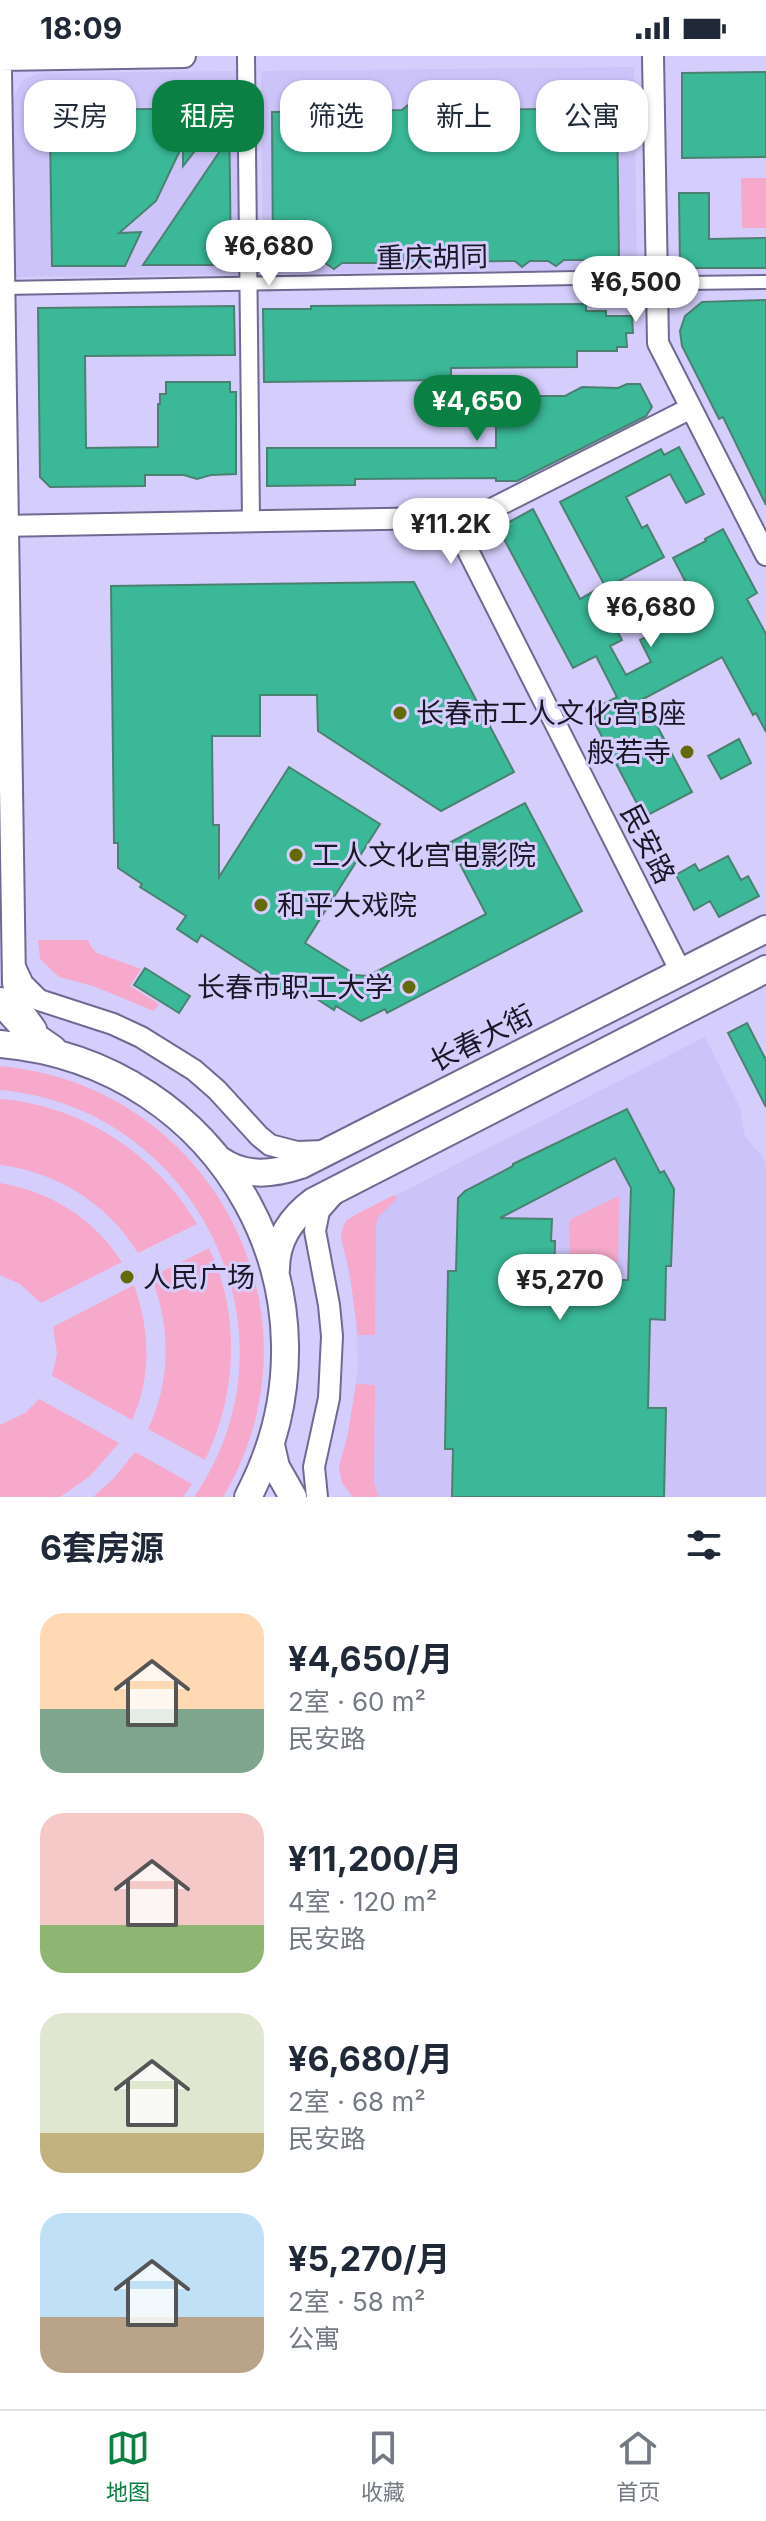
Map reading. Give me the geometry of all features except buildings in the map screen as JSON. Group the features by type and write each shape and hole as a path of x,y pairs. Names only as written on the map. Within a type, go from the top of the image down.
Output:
{"main road":[{"path":"0,59 184,56"},
{"path":"0,72 4,526 14,983 22,1011 30,1025 65,1055"},
{"name":"长春大街","path":"220,1160 243,1171 277,1172 301,1165 766,929"},
{"path":"277,1276 277,1253 287,1228 305,1208 347,1183 766,969"},
{"path":"0,1001 27,1031 65,1055 120,1077 186,1124 220,1160 251,1209 263,1233 277,1276 284,1311 286,1364 271,1445 248,1497"},
{"path":"0,1044 65,1055"},
{"path":"271,1445 276,1467 293,1497"}],"street":[{"path":"246,56 251,521"},
{"path":"653,56 658,343 766,555"},
{"name":"重庆胡同","path":"3,288 632,277 685,283 766,282"},
{"path":"4,526 439,518 449,520 456,527 691,408"},
{"name":"民安路","path":"456,527 681,972"},
{"path":"13,954 23,984 39,1000 113,1024 168,1052 217,1090 270,1145 297,1152 333,1150"},
{"path":"317,1497 314,1467 329,1398 332,1336 324,1275 316,1243 316,1221 326,1202 347,1183"}],"shaded area":[{"path":"634,67 634,80 536,80 536,152 635,152 637,269 263,274 264,80 261,80 261,71"},
{"path":"239,71 239,80 152,80 152,152 240,152 241,274 15,277 13,99 21,83 24,80 26,78 40,73"},
{"path":"741,178 766,178 766,228 742,228"},
{"path":"38,940 88,940 97,953 141,969 130,986 159,1004 154,1011 93,986 59,977 40,959"},
{"path":"705,1037 740,1108 745,1136 766,1162 766,1497 353,1497 342,1483 339,1467 348,1434 358,1368 355,1302 341,1237 346,1221"},
{"path":"0,1066 75,1082 139,1116 192,1162 232,1220 256,1285 264,1355 253,1427 223,1497 194,1497 226,1433 239,1367 234,1301 213,1238 178,1183 129,1138 69,1106 0,1090"},
{"path":"0,1099 59,1111 114,1138 160,1176 197,1224 138,1253 112,1220 79,1193 41,1175 0,1165"},
{"path":"0,1183 37,1193 70,1209 98,1232 122,1262 41,1303 20,1284 0,1275"},
{"path":"394,1195 397,1198 378,1217 376,1225 375,1335 358,1335 349,1269 341,1237 343,1227 355,1215"},
{"path":"619,1196 618,1262 570,1265 571,1219"},
{"path":"209,1248 226,1300 231,1354 224,1409 205,1460 148,1429 161,1392 166,1353 162,1314 151,1277"},
{"path":"134,1285 146,1336 146,1370 132,1420 52,1376 57,1354 53,1327"},
{"path":"356,1384 375,1385 374,1483 379,1497 353,1497 342,1483 339,1467"},
{"path":"39,1399 119,1443 90,1476 60,1497 0,1497 0,1425 25,1413"},
{"path":"135,1452 192,1484 183,1497 93,1497"}],"place":[{"name":"长春市工人文化宫B座","path":"400,713"},
{"name":"般若寺","path":"687,752"},
{"name":"工人文化宫电影院","path":"296,855"},
{"name":"和平大戏院","path":"261,905"},
{"name":"长春市职工大学","path":"409,987"},
{"name":"人民广场","path":"127,1277"}]}
